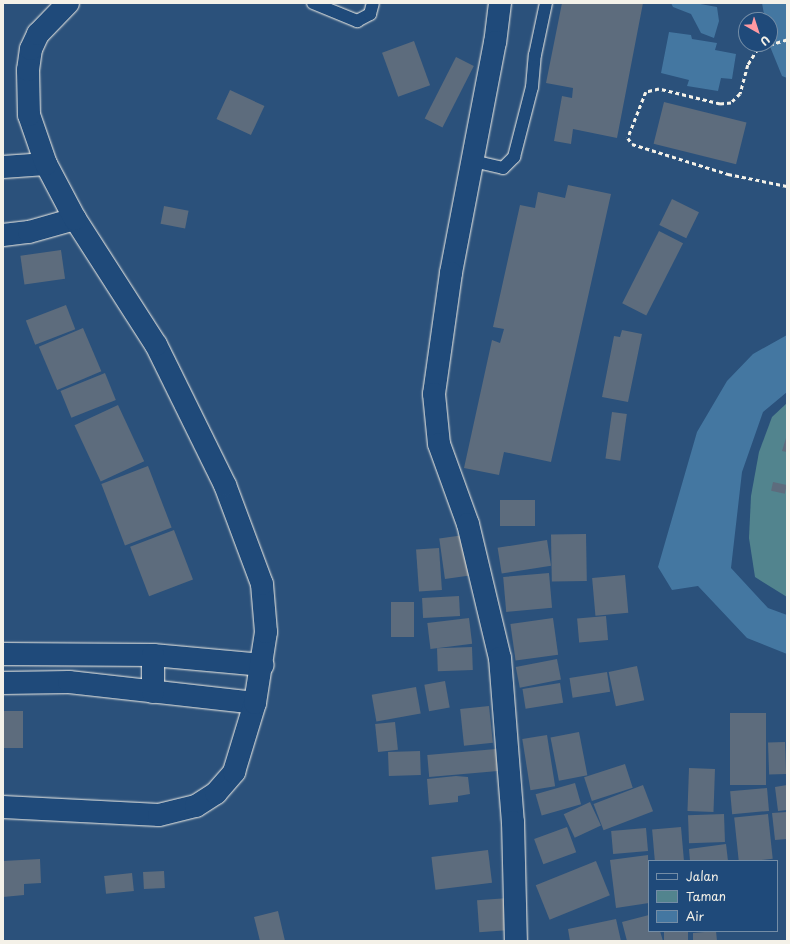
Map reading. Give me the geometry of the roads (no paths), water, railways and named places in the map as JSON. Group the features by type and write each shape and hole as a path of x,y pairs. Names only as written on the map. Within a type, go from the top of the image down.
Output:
{"street":[{"path":"3,806 159,815 196,806 216,793 234,772 255,703 263,665 266,632 262,584 225,485 156,345 75,219 46,164 29,115 28,70 31,50 38,34 68,3"},
{"path":"500,3 473,161 451,274 434,394 435,420 443,459 460,499 470,532 500,658 513,822 516,941"},
{"path":"3,167 46,164"},
{"path":"3,235 29,232 75,219"},
{"path":"255,703 69,682 8,683 8,654 153,655 263,665"},
{"path":"153,655 153,692"}],"lane":[{"path":"313,3 357,21 370,14 373,3"},
{"path":"473,161 503,168 514,157 532,87 535,56 546,3"}],"water":[{"path":"671,3 695,3 717,7 719,21 714,38 701,33 691,14 673,7"},
{"path":"762,3 787,3 787,78 782,76 772,52 778,52 778,12 764,12"},
{"path":"669,32 691,35 692,39 717,43 715,50 736,54 732,79 721,78 718,91 687,86 689,80 661,73"},
{"path":"787,335 787,392 763,412 742,472 731,568 768,608 787,615 787,654 747,638 698,586 672,590 658,567 697,432 727,381 753,354"}]}
